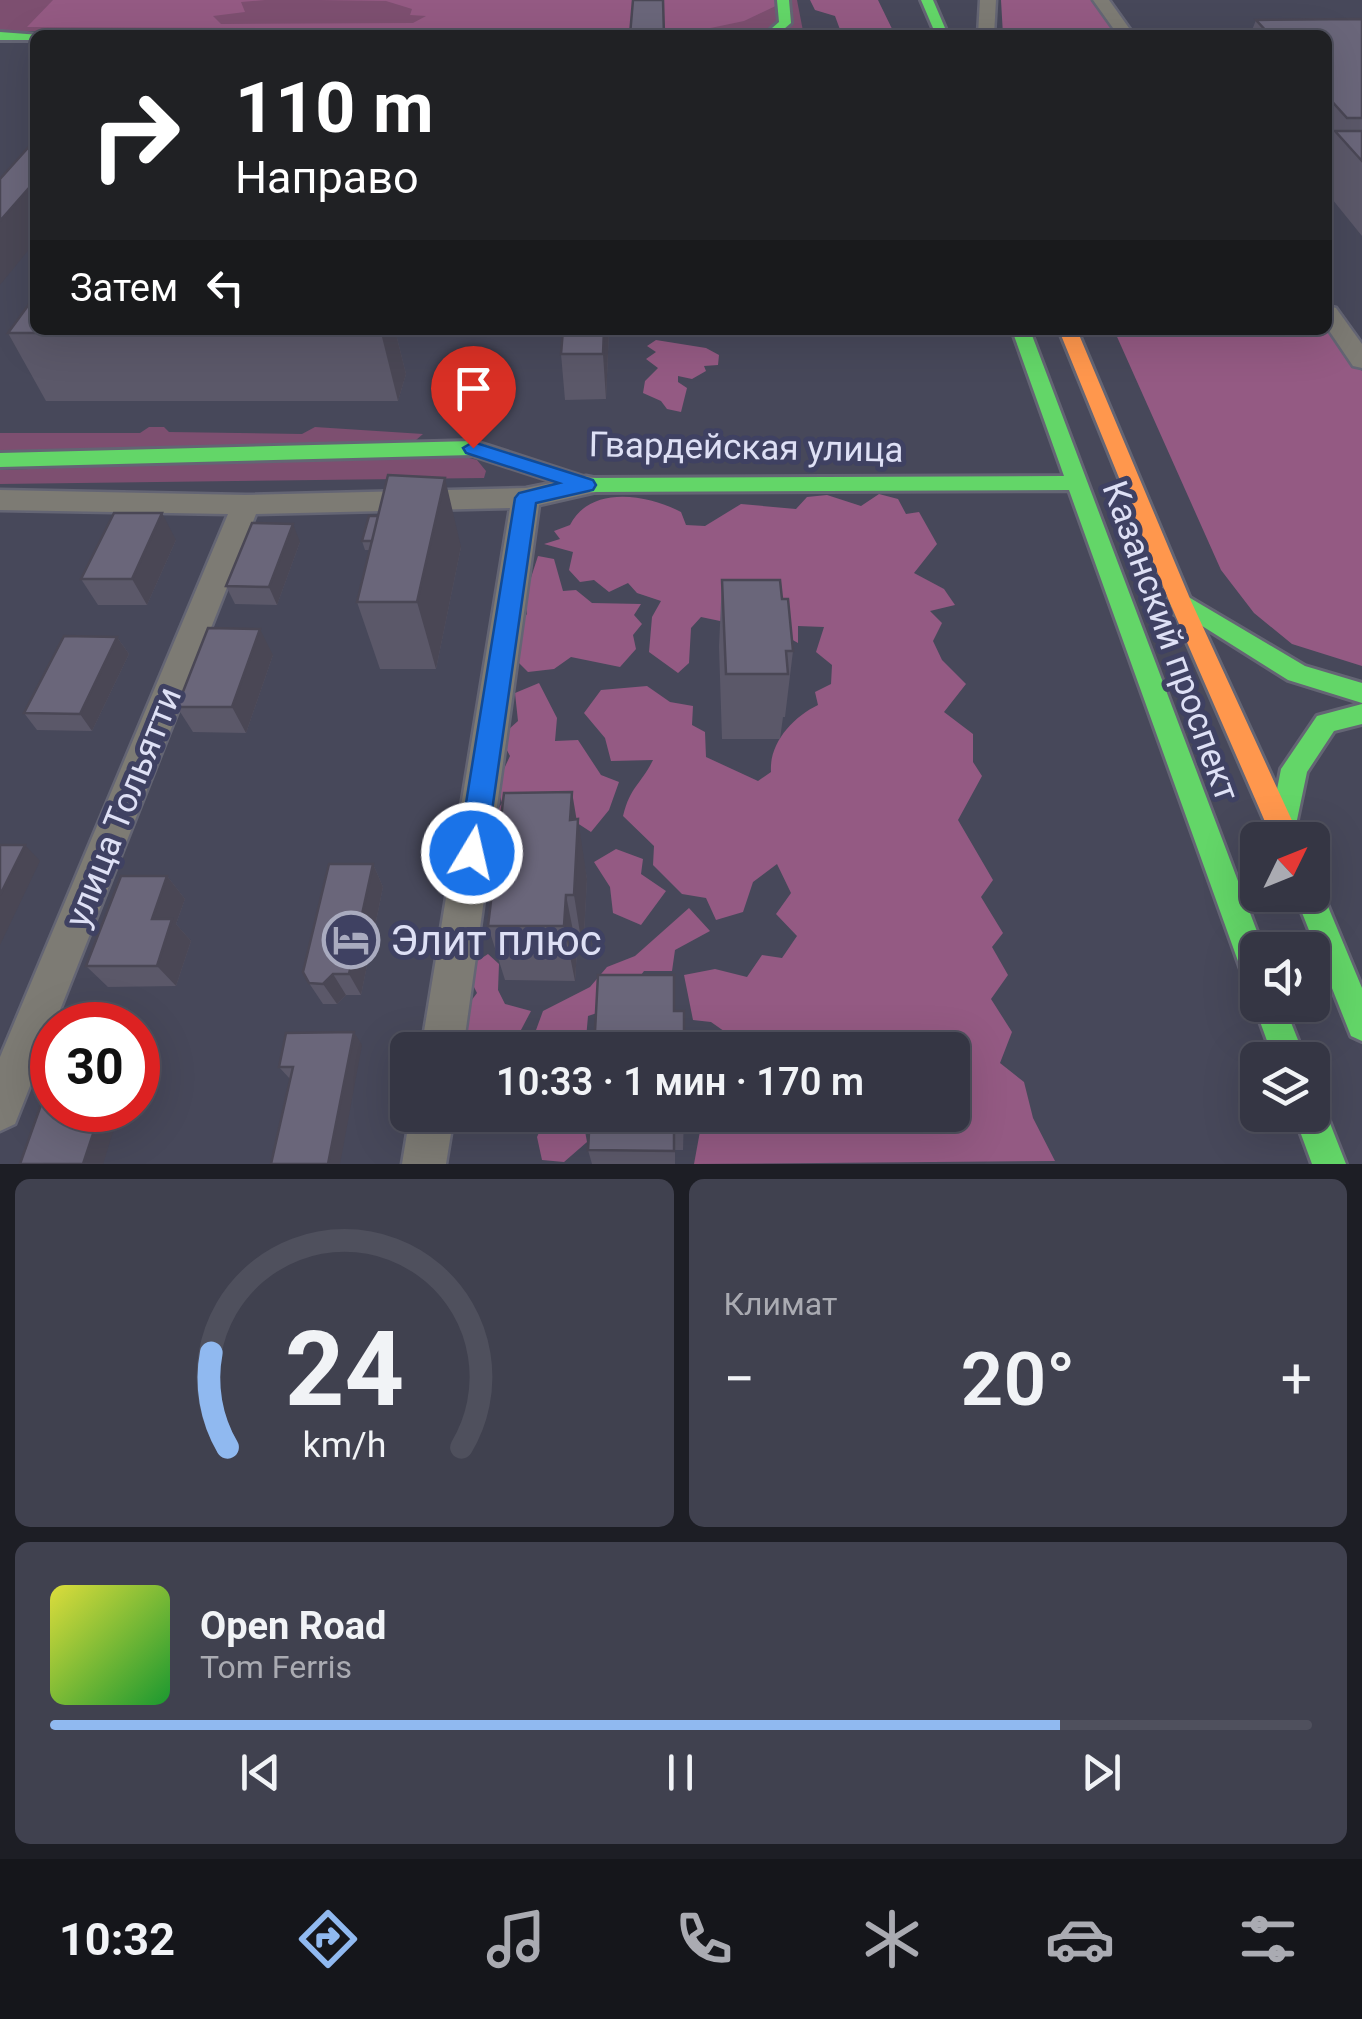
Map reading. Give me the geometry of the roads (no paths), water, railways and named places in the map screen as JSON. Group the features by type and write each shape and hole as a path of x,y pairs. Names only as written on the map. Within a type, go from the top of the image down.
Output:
{"main road":[{"path":"776,30 785,23 784,0"},
{"path":"0,36 30,36"},
{"name":"Казанский проспект","path":"1023,335 1242,932"},
{"name":"Казанский проспект","path":"1070,335 1180,601 1279,822"},
{"name":"Гвардейская улица","path":"0,460 473,448 586,485 1076,484"},
{"path":"1180,601 1297,673 1362,693"},
{"path":"1287,822 1294,769 1326,723 1362,714"},
{"path":"1316,912 1362,1026"},
{"path":"1317,1132 1329,1164"}],"street":[{"path":"986,30 988,0"},
{"path":"1101,0 1122,30"},
{"path":"1332,319 1362,361"},
{"path":"0,500 246,505 526,498 586,485"},
{"path":"445,1032 526,498"},
{"name":"улица Тольятти","path":"0,1109 246,505"},
{"path":"424,1164 429,1132"}],"place":[{"name":"Элит плюс","path":"351,940"}]}
